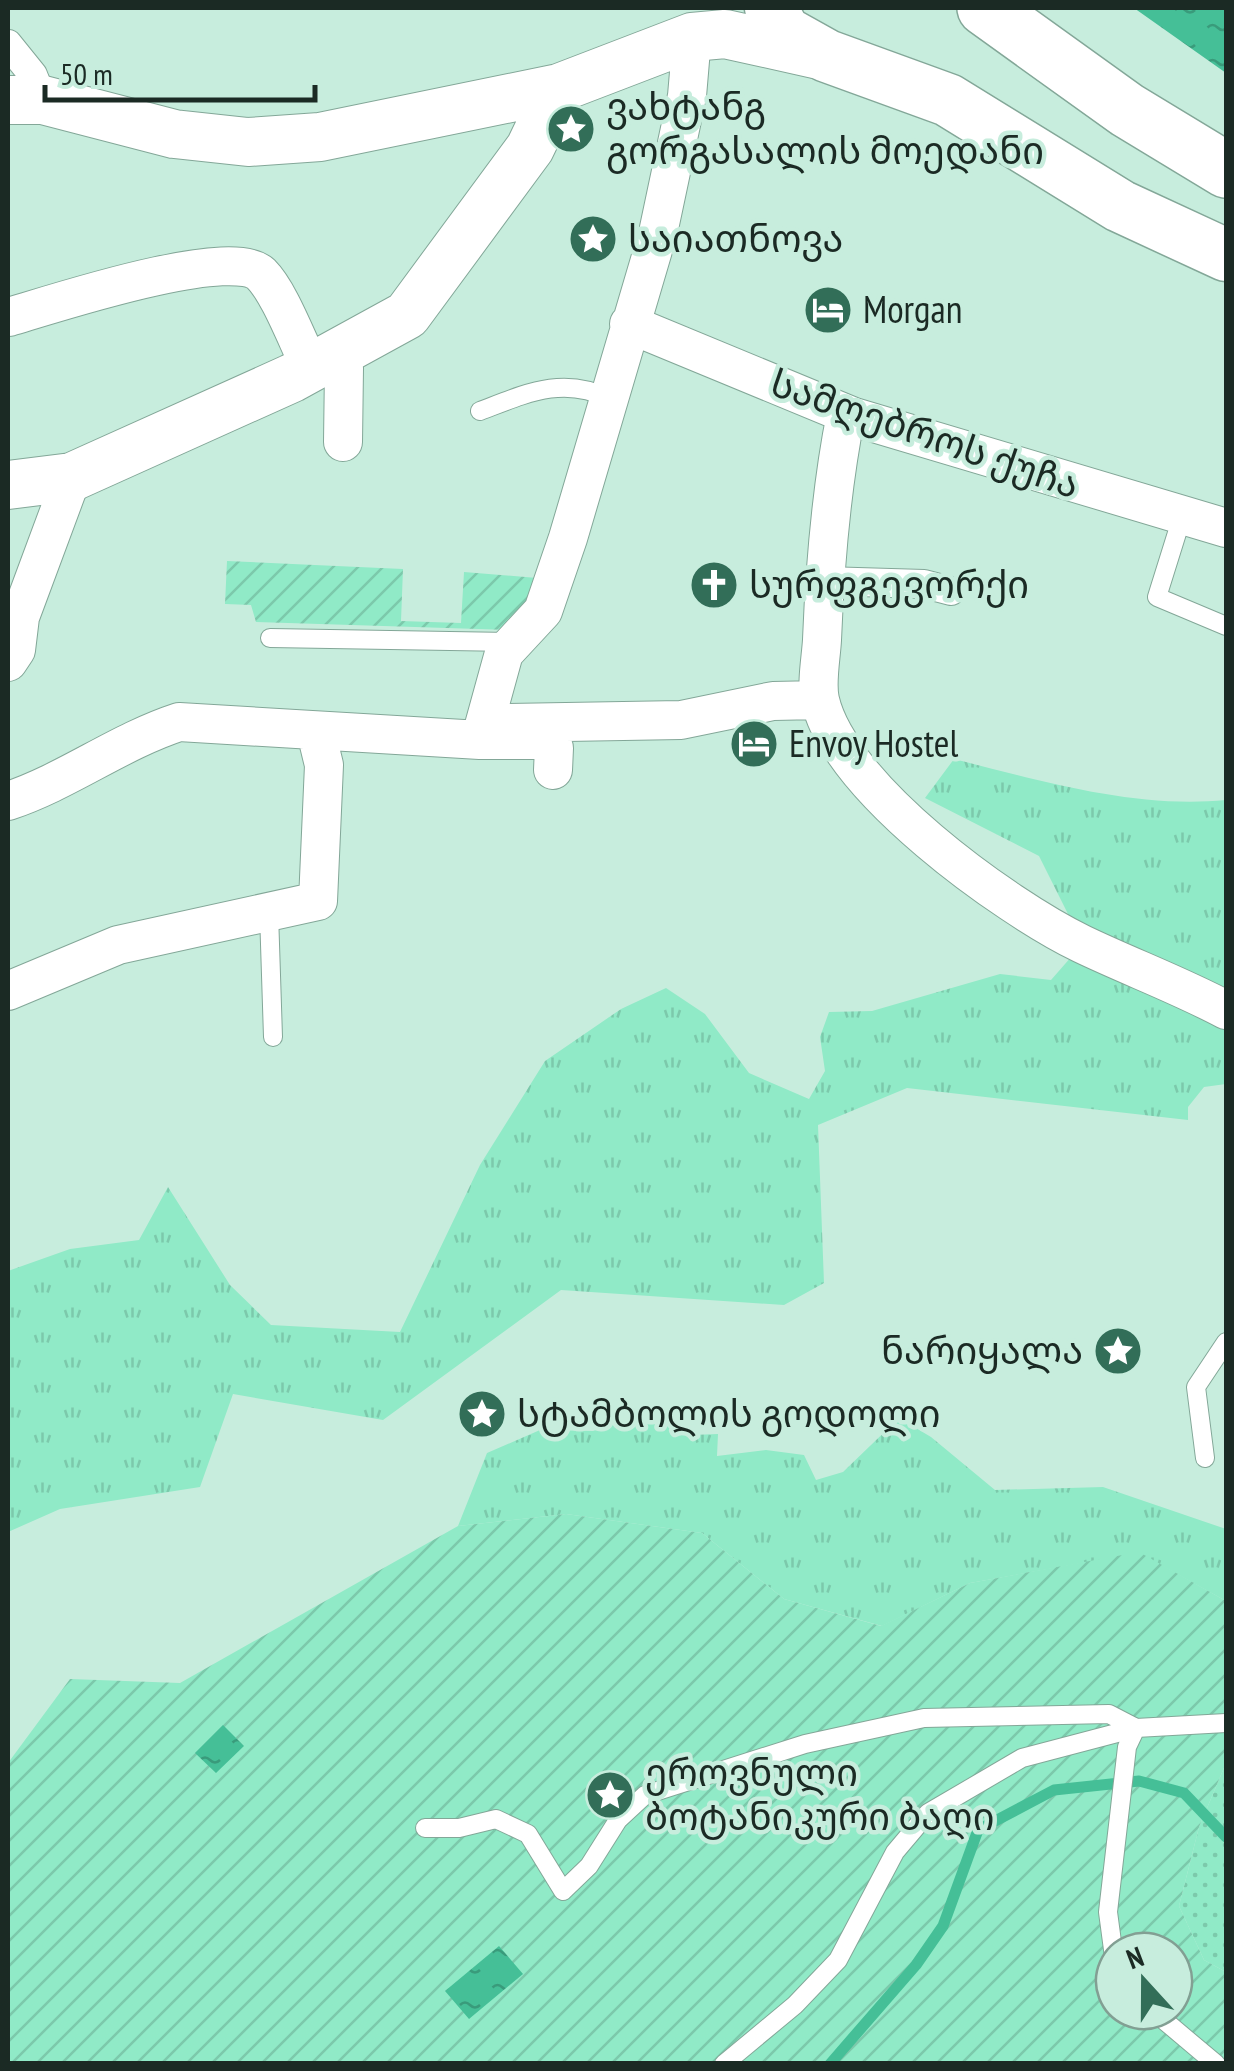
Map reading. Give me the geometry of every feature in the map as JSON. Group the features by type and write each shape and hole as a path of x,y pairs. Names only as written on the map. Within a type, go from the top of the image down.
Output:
{"highway":[{"path":"985,8 1127,110 1226,170"},
{"path":"1044,8 1226,130"}],"main road":[{"path":"770,8 784,32 827,56 948,100 1120,206 1226,255"}],"street":[{"path":"709,22 725,34 827,56"},
{"path":"8,44 33,75 25,100 174,134 248,142 320,137 560,88 709,22"},
{"path":"480,740 496,674 514,642 544,611 658,233 687,96 709,22"},
{"path":"8,486 72,477 324,362 407,315 530,148 560,88"},
{"path":"9,318 135,280 191,269 247,267 264,276 324,362 344,368 343,442"},
{"name":"სამღებროს ქუჩა","path":"629,324 846,414 1226,528"},
{"path":"846,414 830,498 820,700 862,776 934,844 1014,904 1082,944 1177,984 1226,1010"},
{"path":"10,653 72,477"},
{"path":"824,582 924,584 951,590"},
{"path":"480,740 502,723 681,720 773,700 820,700"},
{"path":"8,801 36,791 136,736 179,722 316,732 547,740 554,748 553,770"},
{"path":"8,991 118,946 318,900 324,765 316,732"}],"lane":[{"path":"480,411 540,388 570,385 610,400"},
{"path":"1182,516 1155,603 1226,626"},
{"path":"270,638 514,642"},
{"path":"269,913 273,1037"},
{"path":"1205,1458 1196,1387 1226,1342"},
{"path":"425,1828 459,1828 496,1819 528,1834 563,1891 589,1866 618,1820 645,1795 805,1744 924,1718 1109,1714 1136,1728"},
{"path":"724,2064 795,2006 838,1960 896,1852 928,1813 1022,1758 1136,1728 1226,1723"},
{"path":"1111,1931 1108,1912 1127,1747 1136,1728"},
{"path":"1177,2031 1216,2064"}],"green space":[{"path":"227,561 403,569 401,621 461,623 464,572 537,578 532,610 510,630 256,622 251,605 225,604"},
{"path":"954,759 1123,797 1226,800 1226,1084 1204,1087 1188,1107 1188,1120 907,1088 818,1125 824,1283 784,1305 561,1290 383,1420 233,1394 200,1487 60,1509 8,1532 8,1271 70,1249 139,1240 168,1187 230,1285 271,1325 400,1332 480,1165 545,1061 621,1009 666,988 705,1014 749,1073 809,1099 825,1071 820,1037 829,1012 872,1011 1000,974 1051,980 1079,948 1079,936 1039,856 925,798"},
{"path":"670,1416 692,1435 718,1434 717,1456 766,1450 804,1455 816,1480 843,1472 899,1418 931,1437 995,1490 1103,1487 1226,1529 1226,1601 1139,1553 970,1583 882,1626 784,1599 702,1533 566,1514 458,1526 487,1453 540,1430 593,1431 623,1421"},
{"name":"ეროვნული ბოტანიკური ბაღი","path":"566,1514 702,1533 784,1599 881,1626 970,1583 1139,1552 1226,1601 1226,1763 1199,1827 1179,1906 1191,1931 1094,1931 1094,2031 1194,2031 1194,1938 1204,1960 1226,1972 1226,2063 8,2063 8,1763 70,1679 180,1683 458,1526"},
{"path":"1226,1763 1226,1972 1204,1960 1194,1931 1179,1906 1199,1827"}],"water":[{"path":"1134,8 1226,8 1226,73"},
{"path":"223,1725 244,1746 216,1773 195,1753"},
{"path":"499,1946 523,1974 469,2019 445,1991"}],"waterway":[{"path":"830,2064 916,1965 943,1926 978,1830 1054,1790 1139,1781 1184,1793 1226,1837"}],"place":[{"name":"ვახტანგ გორგასალის მოედანი","path":"571,129"},
{"name":"საიათნოვა","path":"593,239"},
{"name":"Morgan","path":"828,310"},
{"name":"სურფგევორქი","path":"714,585"},
{"name":"Envoy Hostel","path":"754,744"},
{"name":"ნარიყალა","path":"1118,1351"},
{"name":"სტამბოლის გოდოლი","path":"482,1414"},
{"name":"ეროვნული ბოტანიკური ბაღი","path":"610,1795"}]}
